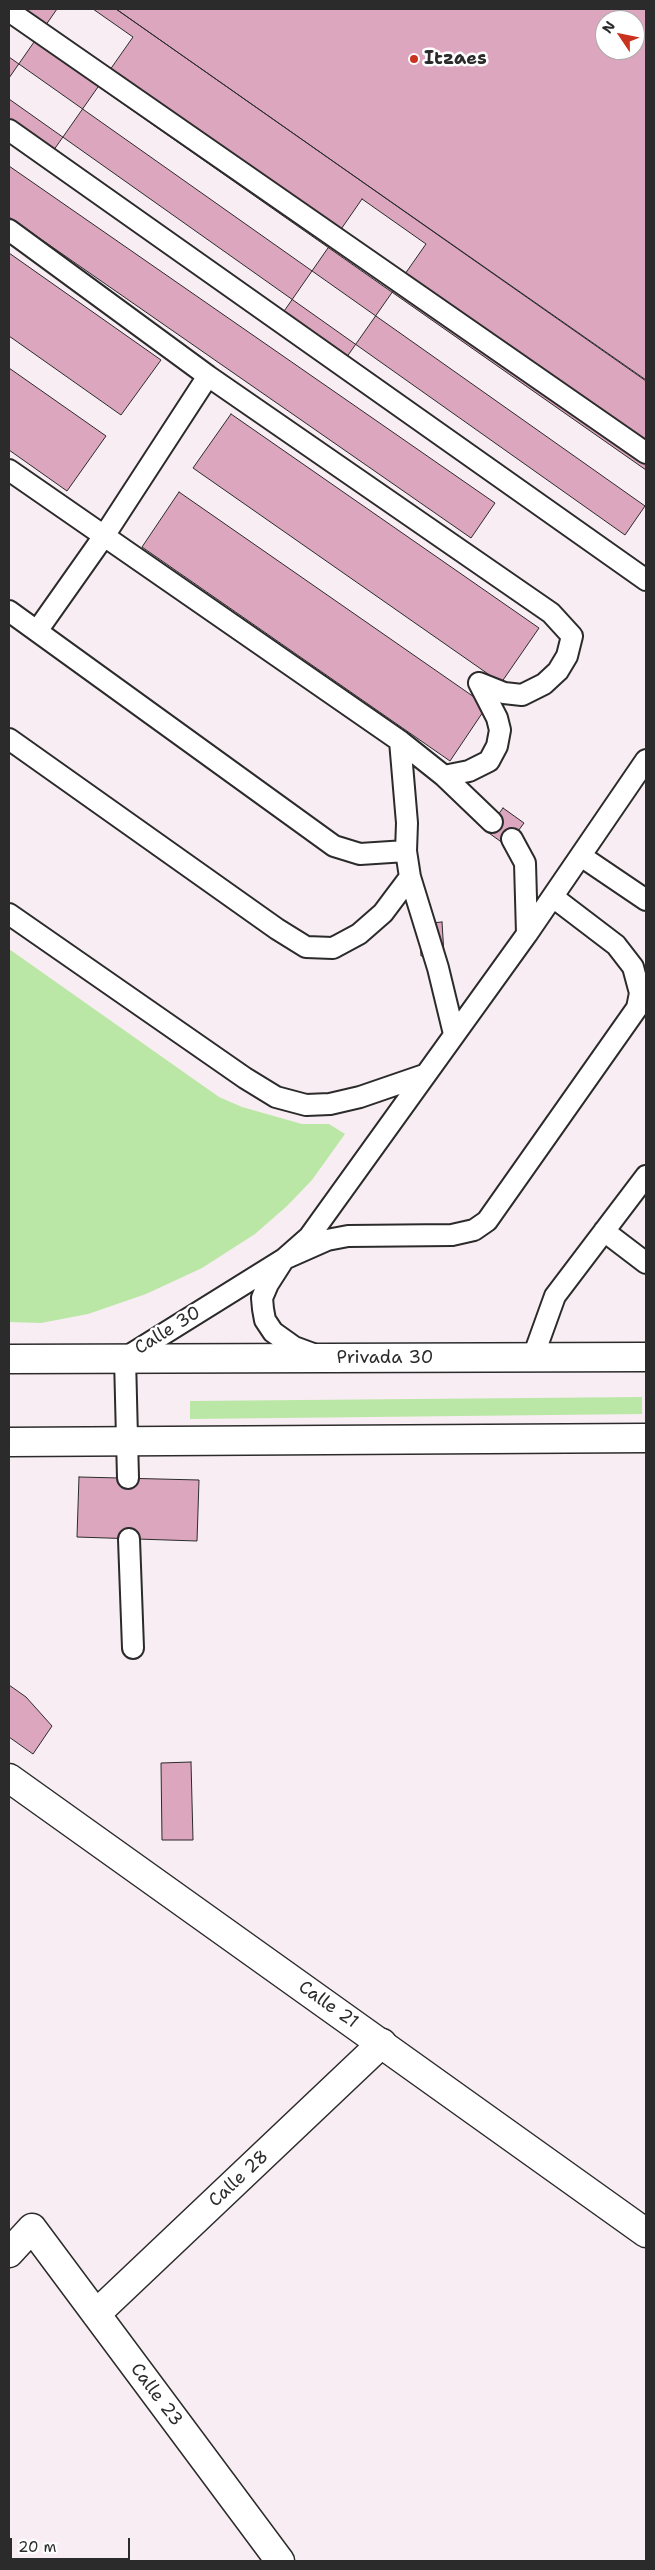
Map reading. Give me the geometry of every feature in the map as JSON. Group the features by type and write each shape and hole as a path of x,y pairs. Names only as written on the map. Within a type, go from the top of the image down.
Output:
{"street":[{"name":"Privada 30","path":"125,1358 646,1357"},
{"name":"Calle 30","path":"9,1359 125,1358"},
{"path":"9,1442 646,1438"},
{"name":"Calle 21","path":"9,1778 646,2233"},
{"name":"Calle 28","path":"96,2314 382,2043"},
{"name":"Calle 23","path":"9,2253 32,2228 280,2561"}],"lane":[{"path":"9,11 646,453"},
{"path":"9,130 646,580"},
{"path":"9,230 208,376 551,613 572,636 567,656 558,671 544,684 522,695 504,693 479,683 497,718 500,730 497,746 489,761 469,771 444,776"},
{"path":"37,631 104,536 208,376"},
{"path":"9,470 400,741 444,776 492,822"},
{"path":"9,610 334,846 360,854 406,851"},
{"path":"9,739 277,929 306,947 333,948 359,934 382,913 410,877"},
{"path":"400,741 407,823 406,851 410,877 438,968 454,1034"},
{"path":"337,1358 309,1354 294,1347 273,1332 266,1320 262,1298 268,1284 284,1259 309,1237 424,1075 528,934 646,760"},
{"path":"512,839 525,863 528,934"},
{"path":"581,856 646,900"},
{"path":"284,1259 327,1240 348,1236 452,1235 474,1230 487,1221 637,1008 640,993 633,967 616,945 552,897"},
{"path":"9,914 245,1078 276,1097 306,1105 330,1104 360,1097 424,1075"},
{"path":"533,1357 555,1296 646,1176"},
{"path":"604,1231 646,1264"},
{"name":"Calle 30","path":"125,1358 284,1259"},
{"path":"125,1358 128,1478"},
{"path":"129,1539 133,1648"}],"green space":[{"path":"9,949 219,1097 242,1107 302,1124 329,1124 345,1134 312,1180 287,1206 255,1234 202,1268 146,1294 88,1314 41,1323 9,1322"},
{"path":"642,1397 642,1414 190,1419 190,1401"}],"building":[{"path":"11,9 116,9 646,381 646,470 9,24 9,12"},
{"path":"57,9 93,9 133,37 51,154 9,125 9,78"},
{"path":"116,9 646,9 646,380"},
{"path":"9,57 645,506 625,535 9,99"},
{"path":"9,166 495,503 471,538 9,217"},
{"path":"362,199 426,244 344,361 280,317"},
{"path":"9,253 161,360 121,415 9,336"},
{"path":"9,368 106,436 67,491 9,450"},
{"path":"231,414 539,628 501,683 193,468"},
{"path":"179,492 487,706 450,761 142,547"},
{"path":"503,808 524,823 507,846 486,831"},
{"path":"442,922 444,954 421,956 419,924"},
{"path":"79,1477 199,1480 197,1541 77,1537"},
{"path":"9,1685 26,1697 52,1726 33,1754 9,1737"},
{"path":"191,1762 193,1840 162,1840 161,1763"}],"place":[{"name":"Itzaes","path":"414,59"}]}
